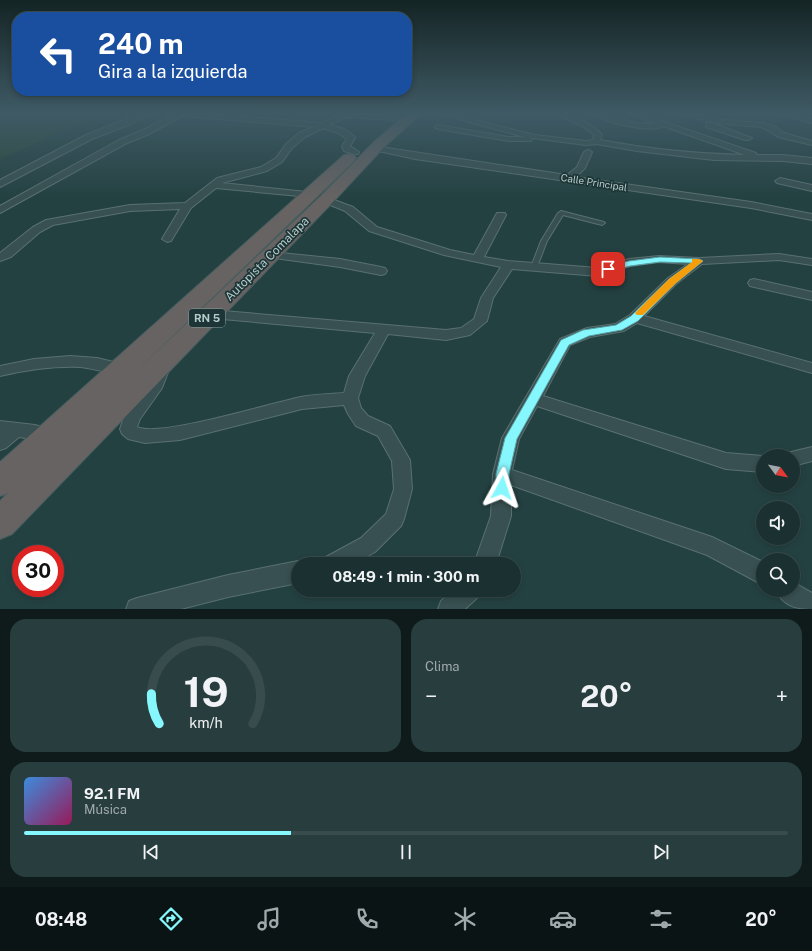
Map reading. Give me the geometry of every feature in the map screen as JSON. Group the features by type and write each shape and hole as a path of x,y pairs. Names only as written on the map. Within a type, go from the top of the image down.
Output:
{"highway":[{"name":"Autopista Comalapa","path":"0,523 271,255 355,152 367,142"},
{"name":"Autopista Comalapa","path":"0,482 121,369 383,142"}],"street":[{"path":"0,184 79,142"},
{"path":"0,210 121,142"},
{"path":"167,239 187,206 220,180 264,169 278,160 293,142"},
{"path":"348,142 346,146 347,149 355,152"},
{"path":"581,142 592,142"},
{"path":"599,142 637,149 714,157 812,161"},
{"path":"716,142 760,158"},
{"name":"Calle Principal","path":"377,148 415,156 751,205 812,217"},
{"path":"569,178 581,168 588,152"},
{"path":"780,181 812,188"},
{"path":"215,185 317,198 339,204 349,209 373,229 448,253 508,265 598,272 629,263 660,259 699,261 759,257 812,262"},
{"path":"0,258 43,225 50,222 130,208 187,206"},
{"path":"478,258 501,215"},
{"path":"271,255 340,263 381,271"},
{"path":"487,557 501,516 502,474 511,438 565,342 587,333 619,328 634,318 672,281 699,261"},
{"path":"210,314 446,335 465,332 480,321 487,298 508,265"},
{"path":"754,283 812,296"},
{"path":"634,318 812,368"},
{"path":"345,557 368,545 394,519 403,489 402,460 384,431 362,421 354,410 350,398 357,376 384,330"},
{"path":"165,359 154,388 132,417 128,429 134,434 145,436 180,433 302,403 350,398"},
{"path":"0,371 26,364 58,362 93,363 121,369"},
{"path":"533,399 726,461 756,463"},
{"path":"0,443 8,429 49,436"},
{"path":"800,457 812,454"},
{"path":"502,474 712,547 756,570"},
{"path":"137,609 228,586 291,573"},
{"path":"449,609 462,597"},
{"path":"798,597 812,606"}],"lane":[{"path":"534,267 544,241 561,213 602,223"}],"green space":[{"path":"0,142 38,142 0,159"}],"slow traffic":[{"path":"640,313 672,281 699,261 695,261"}],"route":[{"path":"502,488 502,474 511,438 565,342 587,333 619,328 634,318 672,281 699,261 660,259 629,263 608,269"}]}
